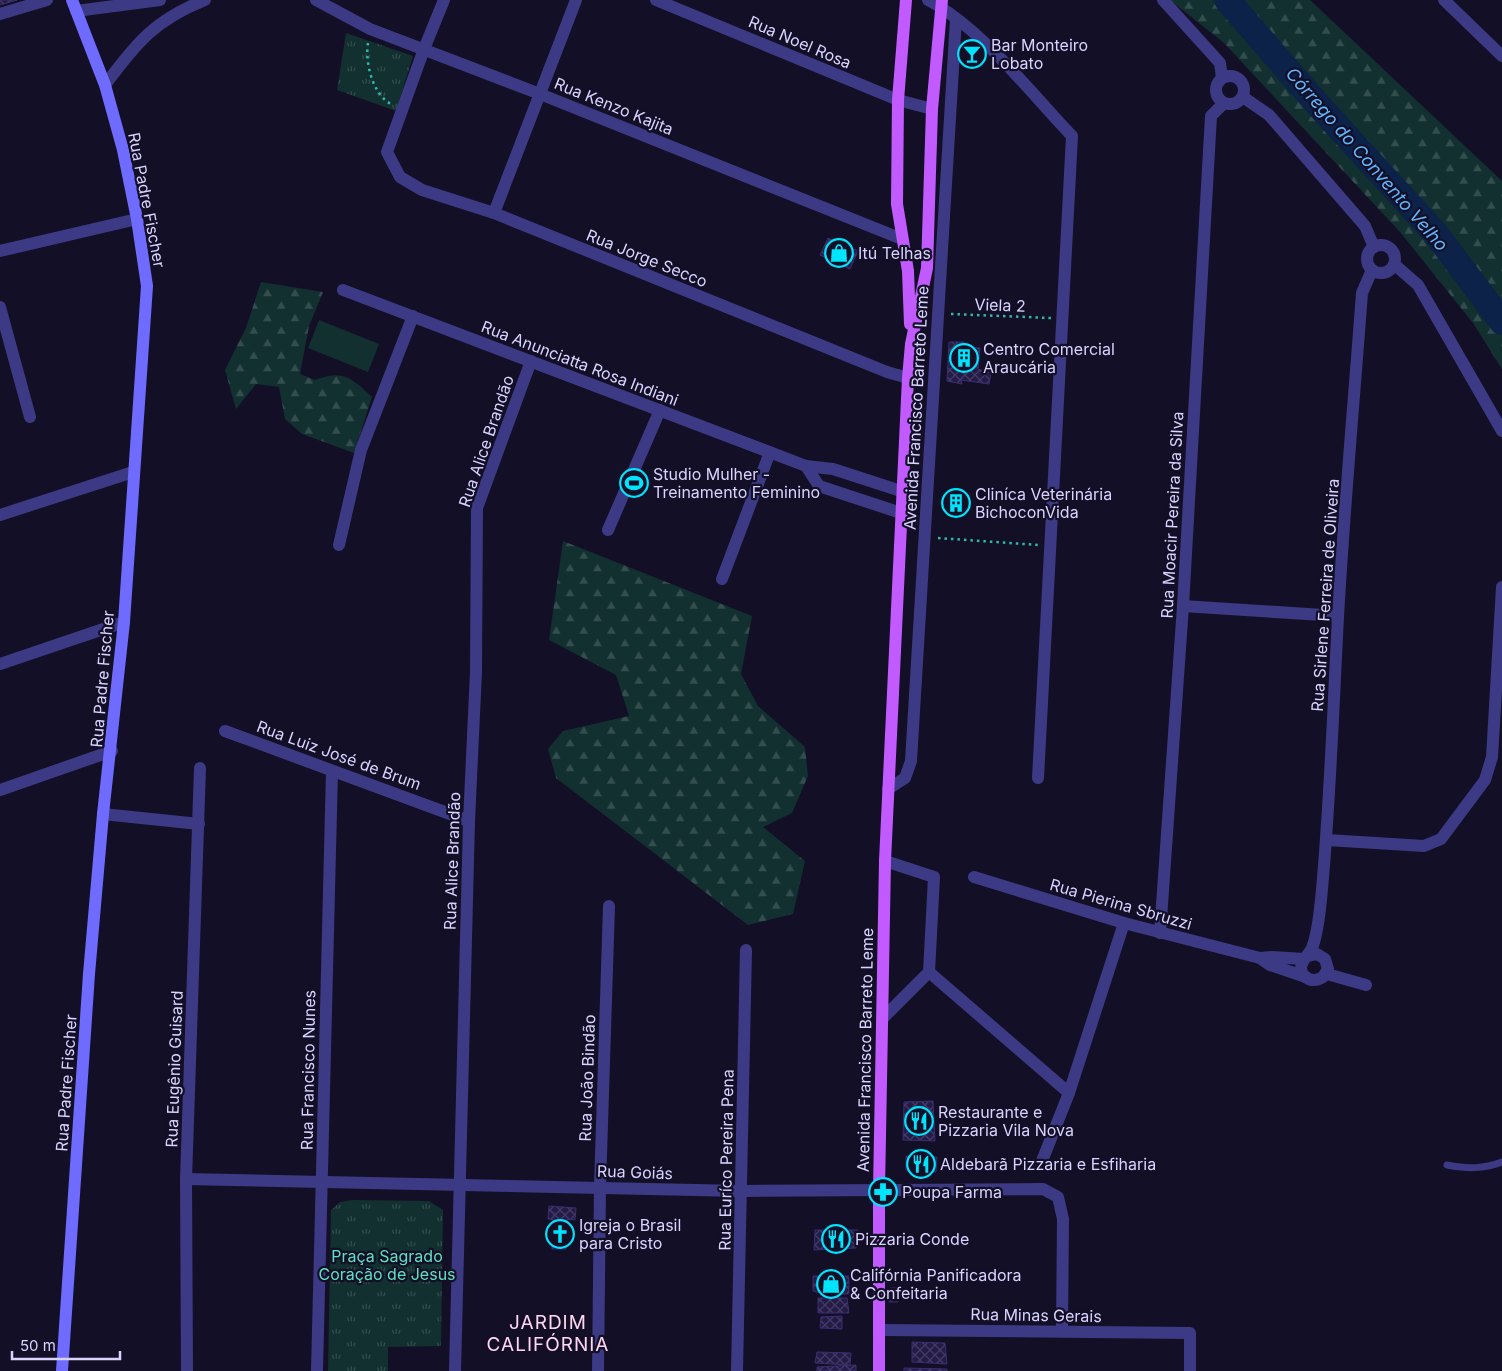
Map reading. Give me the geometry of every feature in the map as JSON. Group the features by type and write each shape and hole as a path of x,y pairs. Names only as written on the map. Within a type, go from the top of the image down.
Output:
{"main road":[{"name":"Avenida Francisco Barreto Leme","path":"879,1371 881,1330 878,1190 885,861 901,491 911,344 908,271 897,204 898,100 906,0"},
{"name":"Avenida Francisco Barreto Leme","path":"911,344 928,268 932,108 940,2"},
{"name":"Rua Padre Fischer","path":"62,1371 89,974 103,814 112,751 124,622 147,286 137,219 106,85 74,5"}],"street":[{"path":"0,14 48,0"},
{"path":"74,5 158,0 164,20"},
{"path":"106,85 131,50 164,20 206,0"},
{"name":"Rua Kenzo Kajita","path":"316,0 370,29 540,94 902,239"},
{"path":"403,110 424,49 444,0"},
{"path":"494,213 576,0"},
{"name":"Rua Noel Rosa","path":"656,0 898,100 932,108"},
{"path":"928,0 940,2 987,46 1072,136 1038,778"},
{"path":"1163,0 1220,63 1222,78"},
{"path":"1444,0 1502,56"},
{"name":"Avenida Francisco Barreto Leme","path":"888,789 905,778 911,761 956,19"},
{"path":"1229,76 1237,78 1245,90 1243,97 1238,103 1223,104 1217,98 1215,91 1217,84 1222,78 1229,76"},
{"path":"1243,97 1269,114 1366,226 1374,247"},
{"name":"Rua Moacir Pereira da Silva","path":"1160,933 1183,606 1211,116 1223,104"},
{"name":"Rua Jorge Secco","path":"403,110 387,152 400,177 422,190 494,213 887,372 908,378"},
{"path":"0,251 137,219"},
{"path":"1382,245 1391,248 1396,256 1395,265 1389,272 1380,274 1372,270 1367,262 1368,254 1374,247 1382,245"},
{"path":"1395,265 1418,286 1502,431"},
{"name":"Rua Sirlene Ferreira de Oliveira","path":"1306,958 1318,925 1327,840 1338,616 1362,293 1372,270"},
{"name":"Rua Anunciatta Rosa Indiani","path":"343,290 806,466 832,469 901,491"},
{"path":"0,307 30,417"},
{"path":"339,545 361,450 413,316"},
{"name":"Rua Alice Brandão","path":"456,1371 469,820 476,672 477,508 531,361"},
{"path":"608,530 660,410"},
{"path":"722,579 770,452"},
{"path":"806,466 820,486 901,513"},
{"path":"0,515 133,472"},
{"path":"1327,840 1424,846 1441,839 1485,780 1492,757 1502,587"},
{"path":"1183,606 1338,616"},
{"path":"0,664 124,622"},
{"name":"Rua Luiz José de Brum","path":"225,731 469,820"},
{"path":"0,790 112,751"},
{"name":"Rua Eugênio Guisard","path":"187,1371 186,1179 200,768"},
{"name":"Rua Francisco Nunes","path":"317,1371 332,771"},
{"path":"103,814 199,824"},
{"path":"882,1018 929,972 934,877 885,861"},
{"name":"Rua Pierina Sbruzzi","path":"974,877 1124,923 1260,958 1270,965 1306,977"},
{"name":"Rua João Bindão","path":"598,1371 600,1187 609,906"},
{"path":"1042,1161 1069,1093 1124,923"},
{"name":"Rua Sirlene Ferreira de Oliveira","path":"1318,925 1321,934 1322,956"},
{"name":"Rua Euríco Pereira Pena","path":"737,1371 746,950"},
{"path":"1317,954 1322,956 1328,964 1326,974 1314,981 1306,977 1301,968 1306,958 1317,954"},
{"name":"Rua Pierina Sbruzzi","path":"1260,958 1272,956 1306,958"},
{"path":"929,972 1069,1093"},
{"path":"1326,974 1366,985"},
{"name":"Rua Goiás","path":"186,1179 742,1191 1043,1189 1058,1197 1063,1219 1062,1331"},
{"name":"Rua Minas Gerais","path":"881,1330 1190,1333 1190,1371"}],"lane":[{"path":"1447,1165 1465,1169 1486,1168 1502,1162"}],"path":[{"path":"370,29 366,55 374,80 382,99 403,110"},
{"name":"Viela 2","path":"937,314 1062,319"},
{"path":"924,537 1050,546"}],"green space":[{"path":"1170,0 1310,0 1502,181 1502,369 1473,323 1400,232 1224,43"},
{"path":"346,33 413,56 396,111 337,90"},
{"path":"261,282 323,292 309,326 300,374 315,380 333,375 346,377 353,380 372,397 354,453 302,434 285,419 279,387 256,384 236,409 225,370 246,328"},
{"path":"319,320 379,344 368,372 308,348"},
{"path":"563,541 752,616 741,674 758,706 805,747 808,776 792,813 763,827 805,861 793,914 748,925 556,778 548,749 563,731 629,716 616,675 549,640"},
{"name":"Praça Sagrado Coração de Jesus","path":"352,1200 429,1201 443,1210 441,1346 388,1347 388,1371 328,1371 331,1210 340,1202"}],"building":[{"path":"0,0 17,0 0,5"},
{"name":"Itú Telhas","path":"828,238 858,251 850,269 820,255"},
{"name":"Centro Comercial Araucária","path":"949,342 964,342 964,347 980,348 978,369 991,373 989,384 961,380 962,384 947,381"},
{"name":"Cliníca Veterinária BichoconVida","path":"945,495 968,496 967,511 944,511"},
{"name":"Restaurante e Pizzaria Vila Nova","path":"933,1101 935,1141 903,1140 904,1102"},
{"name":"Aldebarã Pizzaria e Esfiharia","path":"906,1156 937,1157 936,1172 906,1170"},
{"name":"Igreja o Brasil para Cristo","path":"549,1206 576,1208 575,1220 567,1219 566,1249 552,1249 554,1220 548,1219"},
{"name":"Pizzaria Conde","path":"815,1230 858,1230 856,1248 814,1250"},
{"name":"Califórnia Panificadora & Confeitaria","path":"813,1276 849,1276 849,1294 825,1294 813,1291"},
{"path":"890,1288 897,1288 898,1302 889,1302"},
{"path":"818,1298 847,1298 849,1313 818,1313"},
{"path":"842,1316 842,1329 820,1328 821,1317"},
{"path":"912,1342 945,1343 947,1364 912,1362"},
{"path":"817,1352 851,1353 850,1365 815,1363"},
{"path":"856,1365 856,1371 817,1371 817,1367"},
{"path":"904,1368 947,1369 947,1371 904,1371"}],"waterway":[{"name":"Córrego do Convento Velho","path":"1227,0 1320,107 1436,234 1502,322"}],"place":[{"name":"Bar Monteiro Lobato","path":"972,54"},
{"name":"Itú Telhas","path":"839,253"},
{"name":"Centro Comercial Araucária","path":"964,358"},
{"name":"Studio Mulher - Treinamento Feminino","path":"634,483"},
{"name":"Cliníca Veterinária BichoconVida","path":"956,503"},
{"name":"Restaurante e Pizzaria Vila Nova","path":"919,1121"},
{"name":"Aldebarã Pizzaria e Esfiharia","path":"921,1164"},
{"name":"Poupa Farma","path":"883,1192"},
{"name":"Igreja o Brasil para Cristo","path":"560,1234"},
{"name":"Pizzaria Conde","path":"836,1239"},
{"name":"Califórnia Panificadora & Confeitaria","path":"831,1284"}],"district":[{"name":"JARDIM CALIFÓRNIA","path":"548,1333"}]}
